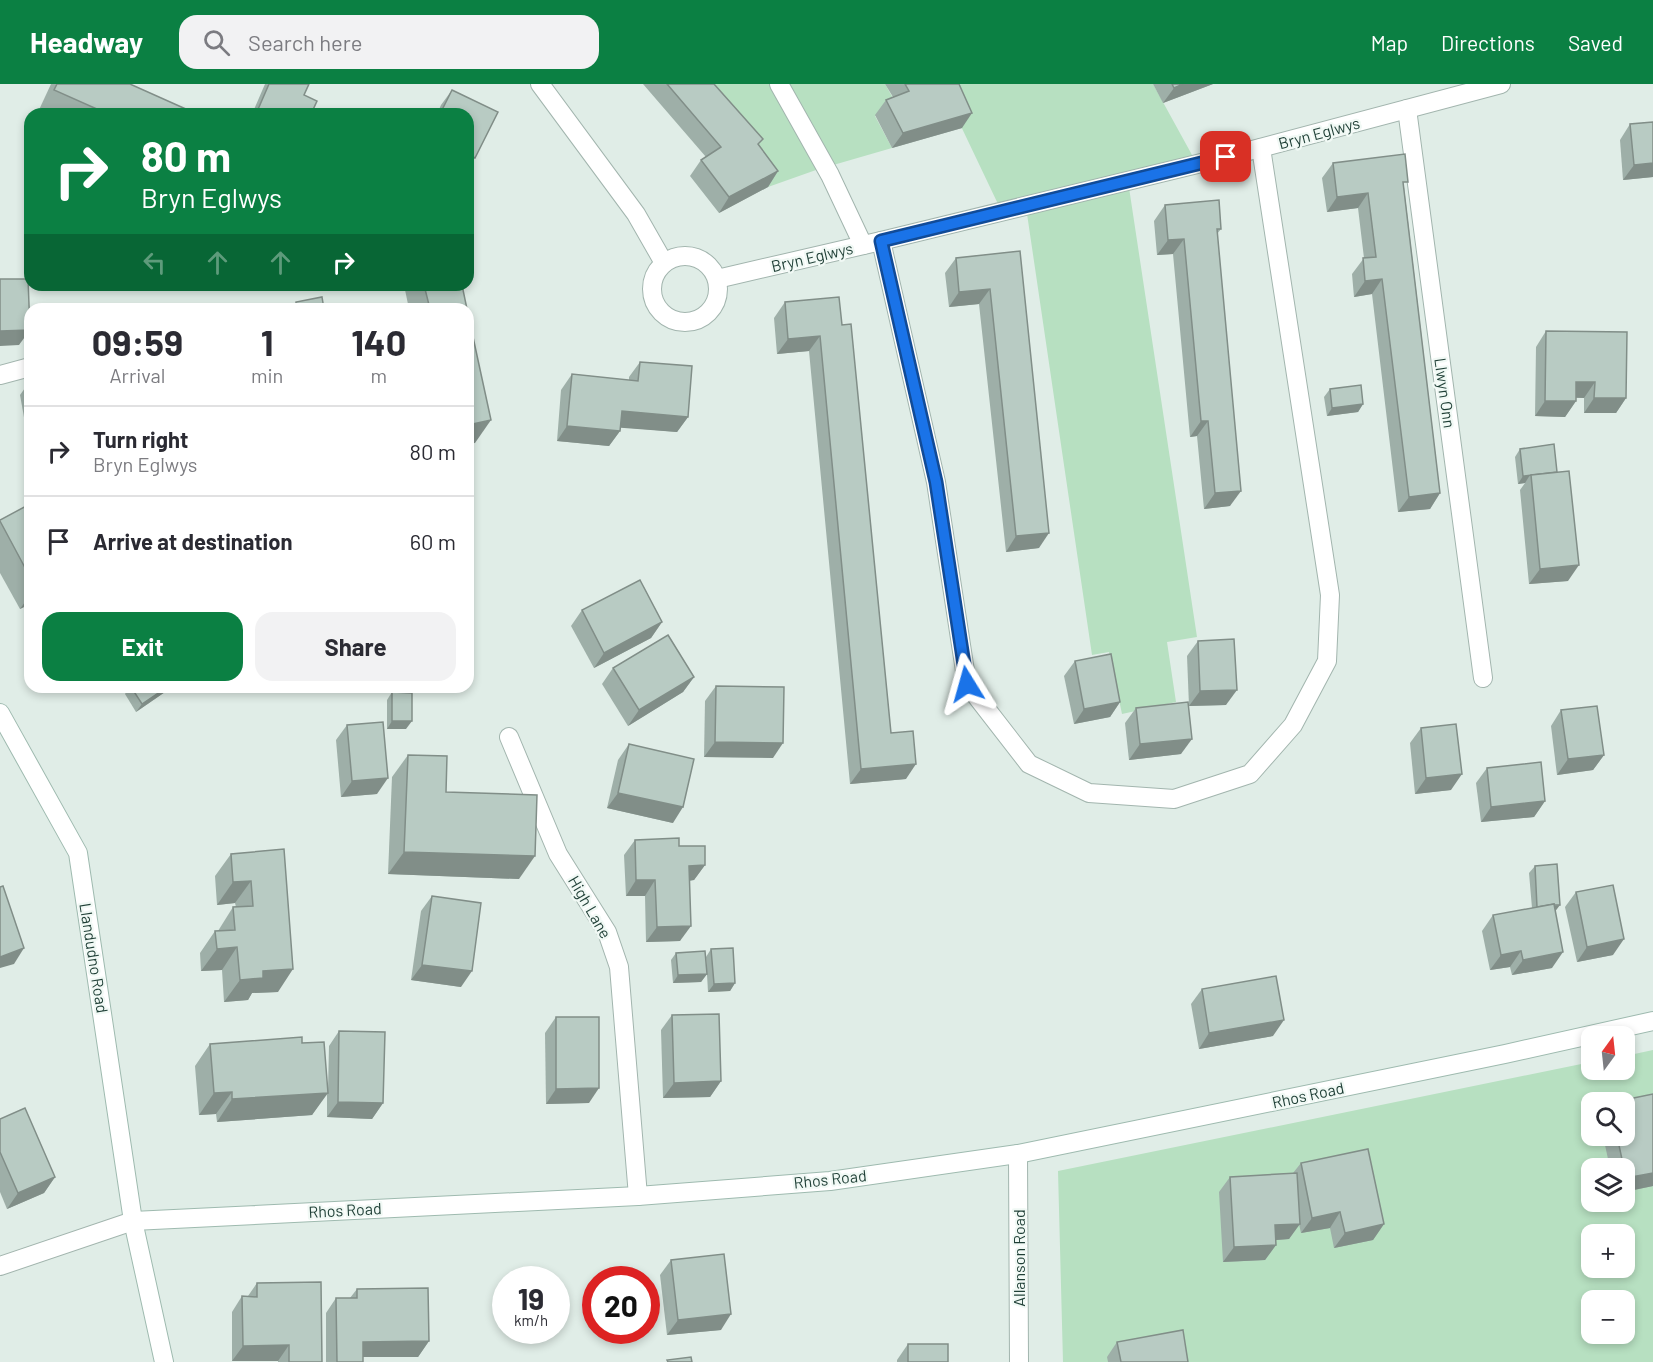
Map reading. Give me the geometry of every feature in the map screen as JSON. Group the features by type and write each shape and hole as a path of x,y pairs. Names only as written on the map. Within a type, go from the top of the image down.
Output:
{"street":[{"path":"540,84 636,213 664,262"},
{"path":"779,84 830,175 872,243 936,482 967,684 1029,764 1089,793 1174,799 1250,774 1293,724 1327,661 1330,595 1261,148"},
{"name":"Bryn Eglwys","path":"717,279 1261,148 1492,85"},
{"name":"Llwyn Onn","path":"1407,109 1483,678"},
{"path":"687,255 699,258 708,265 717,279 717,298 708,314 693,322 674,321 664,316 656,307 651,293 651,282 656,271 664,262 676,257 687,255"},
{"path":"0,375 24,369"},
{"name":"Llandudno Road","path":"0,713 78,853 133,1221 164,1362"},
{"name":"High Lane","path":"509,737 558,854 607,932 619,967 638,1196"},
{"name":"Rhos Road","path":"0,1266 133,1221 638,1196 830,1181 1018,1154 1505,1054 1653,1021"},
{"name":"Allanson Road","path":"1018,1154 1019,1362"}],"green space":[{"path":"690,84 885,84 898,107 875,116 892,148 816,170 768,187"},
{"path":"928,84 1153,84 1197,164 1128,181 1197,637 1167,642 1176,702 1122,714 1109,652 1092,655 1026,207 998,204 948,99"},
{"path":"1653,1050 1653,1362 1063,1362 1058,1171 1581,1064 1581,1080 1635,1080 1635,1054"}],"building":[{"path":"57,84 130,84 184,108 94,108 54,90"},
{"path":"269,84 309,84 304,95 317,101 314,108 259,108"},
{"path":"667,84 714,84 763,139 758,144 778,171 729,197 701,160 721,147"},
{"path":"905,84 959,84 972,113 903,133 886,100 909,91"},
{"path":"452,90 498,112 475,158 474,108 443,108"},
{"path":"1653,122 1653,163 1634,165 1630,124"},
{"path":"1405,154 1408,182 1403,182 1440,493 1409,497 1382,279 1365,281 1363,258 1376,257 1368,193 1337,197 1333,163"},
{"path":"1219,200 1221,229 1217,229 1241,491 1215,493 1208,421 1201,421 1184,239 1168,240 1165,205"},
{"path":"1020,251 1049,533 1016,536 990,289 959,292 956,258"},
{"path":"0,279 24,279 24,291 28,291 29,303 24,303 24,330 0,331"},
{"path":"426,291 463,291 466,303 428,303"},
{"path":"322,297 323,303 296,303"},
{"path":"839,297 842,325 851,324 891,733 913,731 916,764 861,769 820,336 788,339 785,302"},
{"path":"1546,331 1627,332 1626,398 1594,398 1595,382 1576,382 1576,401 1545,401"},
{"path":"474,342 491,420 474,424"},
{"path":"640,362 692,366 688,417 622,411 620,431 567,426 572,374 638,381"},
{"path":"1361,385 1363,404 1332,408 1330,389"},
{"path":"1554,444 1557,472 1523,476 1520,449"},
{"path":"1569,471 1579,565 1540,569 1531,475"},
{"path":"24,507 24,566 0,521"},
{"path":"640,580 662,622 604,653 582,610"},
{"path":"668,635 694,677 639,710 613,668"},
{"path":"1234,639 1237,690 1200,691 1198,641"},
{"path":"1111,654 1120,702 1084,709 1075,661"},
{"path":"716,686 784,687 783,743 715,742"},
{"path":"135,693 158,693 142,704"},
{"path":"392,693 412,693 412,721 392,721"},
{"path":"1188,702 1192,739 1140,744 1136,708"},
{"path":"1597,706 1604,755 1568,759 1561,710"},
{"path":"383,722 388,778 352,781 347,725"},
{"path":"1456,724 1462,774 1426,778 1421,728"},
{"path":"629,744 694,759 683,807 618,793"},
{"path":"408,755 447,756 446,792 537,795 535,856 404,852"},
{"path":"1541,762 1545,801 1491,807 1487,768"},
{"path":"679,838 679,846 705,846 705,865 689,866 691,926 657,927 655,880 636,880 635,840"},
{"path":"284,849 293,969 263,971 263,978 240,980 237,947 217,949 215,931 235,930 233,907 253,906 251,881 233,882 231,854"},
{"path":"1557,864 1560,905 1537,907 1535,866"},
{"path":"1613,885 1624,939 1587,947 1576,892"},
{"path":"3,886 24,948 0,957 0,887"},
{"path":"432,896 481,903 472,971 422,965"},
{"path":"1554,904 1563,952 1523,960 1521,951 1501,955 1493,915"},
{"path":"733,948 735,983 714,984 711,949"},
{"path":"705,951 707,974 678,975 676,953"},
{"path":"1276,976 1284,1020 1209,1033 1202,989"},
{"path":"719,1014 721,1081 674,1083 672,1015"},
{"path":"556,1017 599,1017 599,1088 556,1089"},
{"path":"339,1031 385,1032 383,1103 338,1102"},
{"path":"302,1037 302,1043 324,1042 328,1093 232,1099 232,1092 214,1093 210,1044"},
{"path":"1653,1094 1653,1173 1635,1176 1635,1158 1622,1158 1619,1146 1635,1146 1635,1098"},
{"path":"25,1108 55,1177 18,1193 0,1152 0,1119"},
{"path":"1368,1149 1384,1224 1345,1233 1340,1212 1312,1218 1301,1163"},
{"path":"1297,1173 1300,1224 1275,1225 1276,1245 1234,1247 1230,1177"},
{"path":"724,1254 731,1314 678,1320 671,1260"},
{"path":"321,1282 322,1362 289,1362 289,1345 243,1346 242,1296 257,1297 257,1283"},
{"path":"428,1288 429,1341 363,1342 363,1362 337,1362 336,1298 357,1298 357,1289"},
{"path":"1183,1330 1188,1362 1121,1362 1117,1342"},
{"path":"908,1344 948,1344 948,1362 908,1362"},
{"path":"691,1357 692,1362 668,1362 667,1360"}],"route":[{"path":"967,684 936,482 881,241 1226,157"}]}
